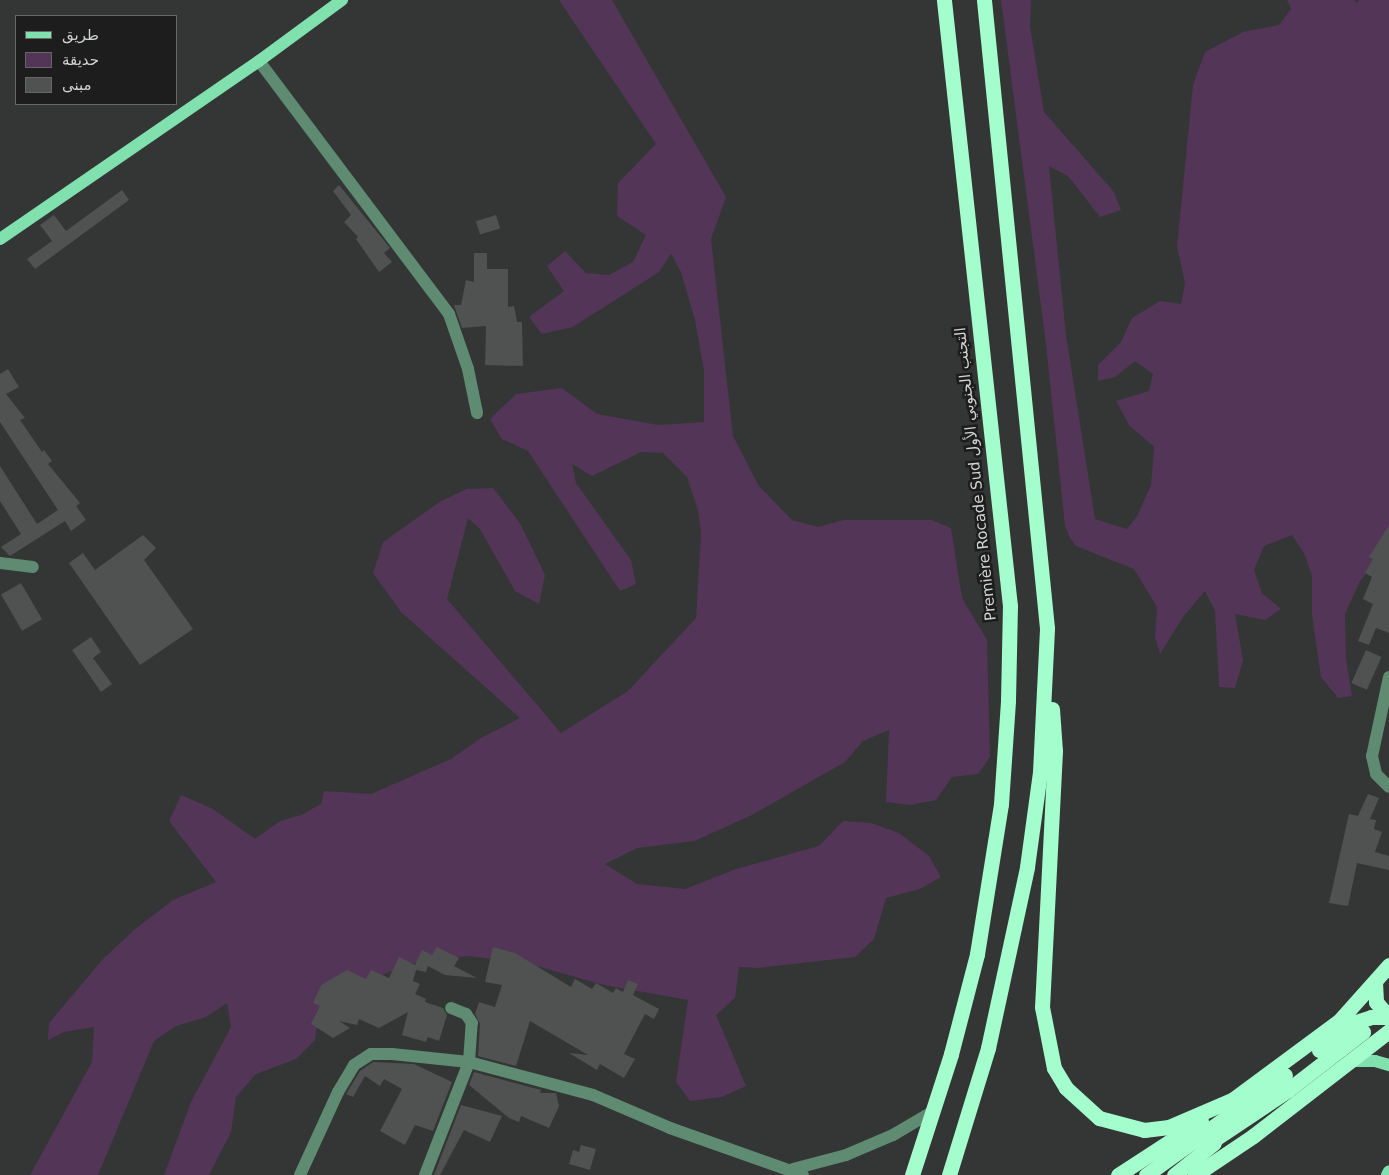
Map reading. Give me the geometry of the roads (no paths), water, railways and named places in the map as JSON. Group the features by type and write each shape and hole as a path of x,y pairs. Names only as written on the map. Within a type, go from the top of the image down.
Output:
{"highway":[{"name":"Première Rocade Sud التجنب الجنوبي الأول","path":"912,1175 932,1112 976,954 1001,804 1008,700 1010,606 944,0"},
{"path":"984,0 1047,628 1055,751 1042,1007 1054,1068 1066,1088 1080,1104 1099,1118 1144,1130 1169,1127 1236,1098"},
{"path":"949,1175 990,1040 1027,867 1040,772 1047,628"},
{"path":"1118,1175 1236,1098 1330,1028 1375,982 1389,964"},
{"path":"1375,982 1376,1002 1389,1017"},
{"path":"1146,1175 1356,1022 1370,1017 1389,1017"},
{"path":"1195,1175 1352,1061 1389,1031"},
{"path":"1157,1175 1229,1131 1288,1090 1363,1032"},
{"path":"1174,1175 1229,1131"}],"main road":[{"path":"0,239 259,61 342,0"},
{"path":"1352,1061 1389,1065"},
{"path":"1387,1175 1389,1171"}],"street":[{"path":"259,61 449,314 468,369 478,413"},
{"path":"0,563 33,567"},
{"path":"1389,677 1372,756 1376,774 1389,787"},
{"path":"425,1175 469,1062 472,1022 466,1014 451,1008"},
{"path":"300,1175 338,1092 354,1066 371,1054 469,1062 593,1095 670,1128 798,1172 846,1155 893,1135 932,1112"}]}
